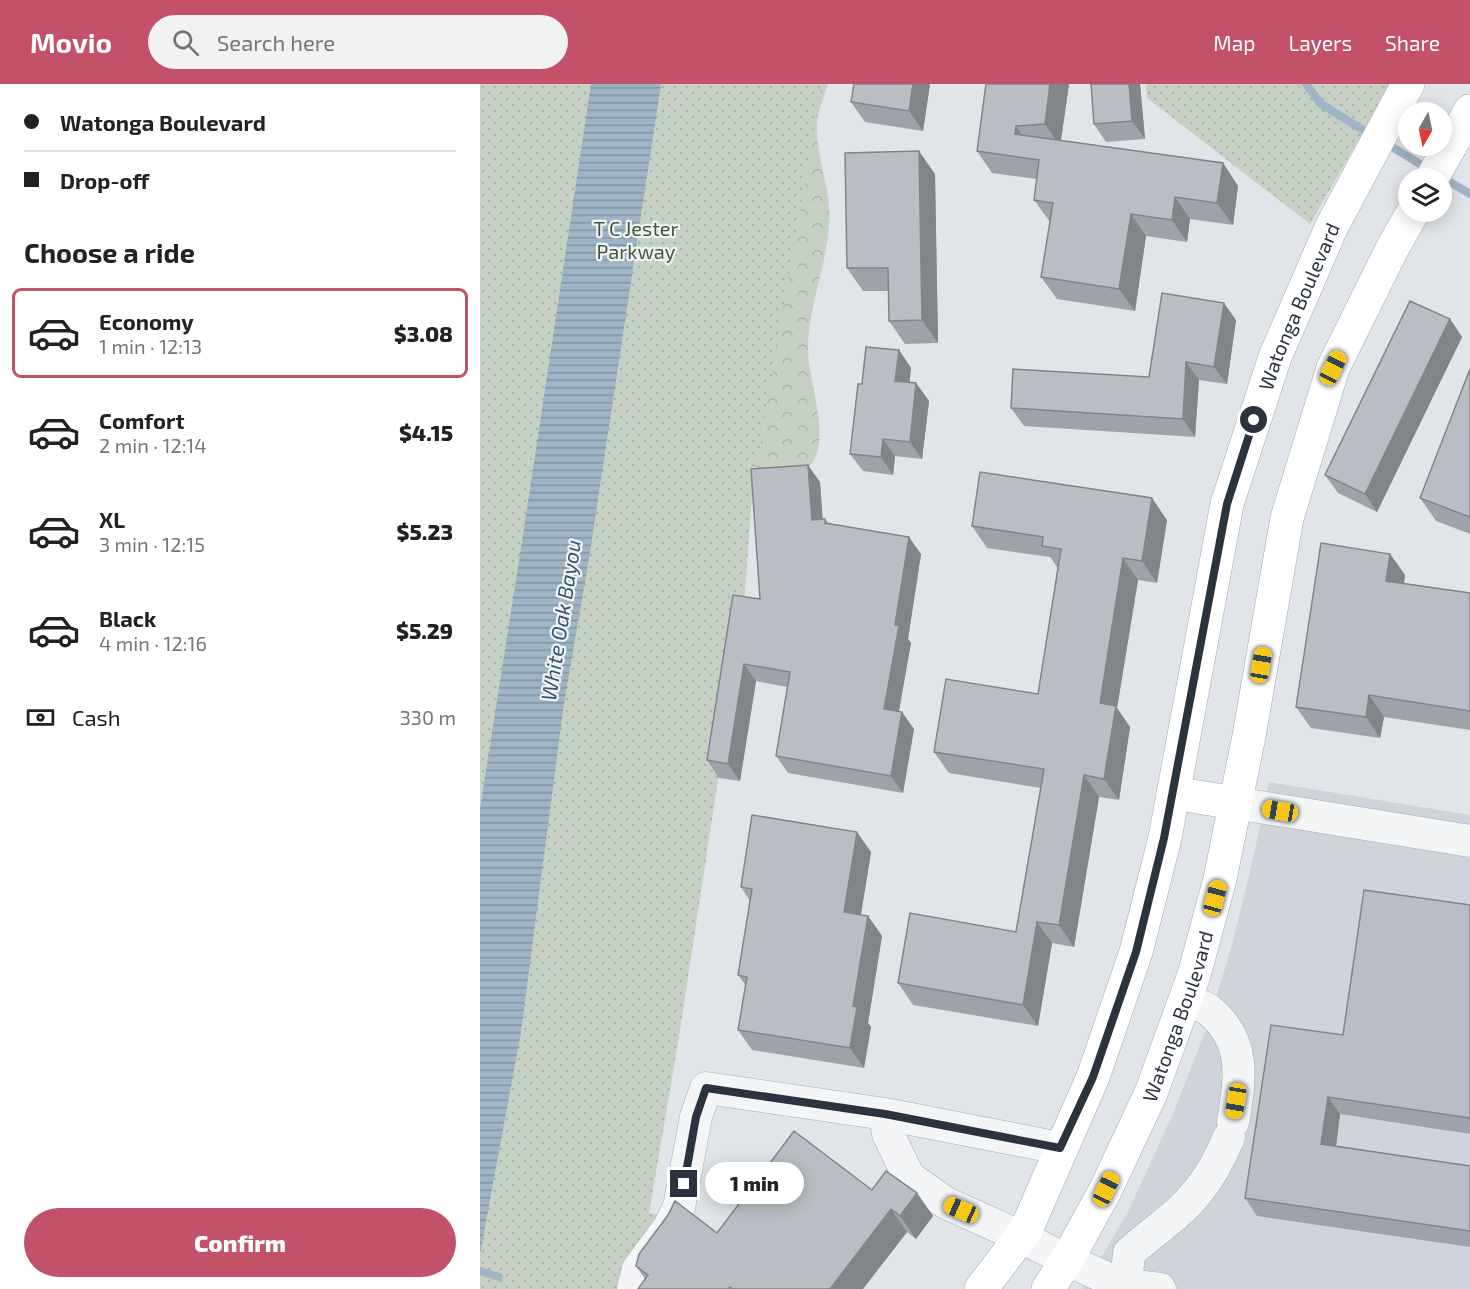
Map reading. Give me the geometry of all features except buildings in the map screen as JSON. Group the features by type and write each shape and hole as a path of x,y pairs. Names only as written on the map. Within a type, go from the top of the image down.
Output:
{"main road":[{"name":"Watonga Boulevard","path":"981,1289 1026,1230 1093,1077 1136,952 1164,838 1227,504 1275,357 1332,226 1408,84"},
{"path":"1438,168 1470,111"},
{"name":"Watonga Boulevard","path":"1048,1289 1067,1260 1106,1189 1151,1093 1194,975 1220,879 1249,736 1287,518 1333,368 1407,222"},
{"path":"1173,793 1235,803"}],"lane":[{"path":"1235,803 1470,841"},
{"path":"1126,1285 1129,1253 1184,1208 1200,1190 1216,1166 1231,1130 1240,1080 1238,1057 1231,1034 1209,1010 1185,1000"},
{"path":"633,1289 638,1269 669,1227 680,1207 696,1117 706,1088 885,1114 1060,1148"},
{"path":"885,1114 888,1134 909,1178 946,1203 1120,1284 1160,1289"}],"shaded area":[{"path":"1269,782 1470,815 1470,1289 1082,1289 1127,1214 1172,1116 1209,1022 1232,945"}],"green space":[{"name":"T C Jester Parkway","path":"480,84 821,84 752,494 744,608 678,1043 649,1213 664,1217 622,1289 480,1289"},
{"path":"763,84 828,84 819,113 817,136 830,214 827,242 808,337 809,365 819,422 818,448 810,466 796,477 777,487 752,494"},
{"path":"1146,84 1391,84 1310,224 1147,98"}],"water":[{"name":"White Oak Bayou","path":"591,84 661,84 588,565 564,703 521,1032 480,1254 480,809"}],"waterway":[{"path":"1306,84 1321,104 1371,135"},
{"path":"1384,142 1426,168"},
{"path":"1452,183 1470,194"},
{"path":"480,1271 499,1277"}],"route":[{"path":"684,1184 696,1117 706,1088 885,1114 1060,1148 1093,1077 1136,952 1164,838 1227,504 1254,420"}]}
